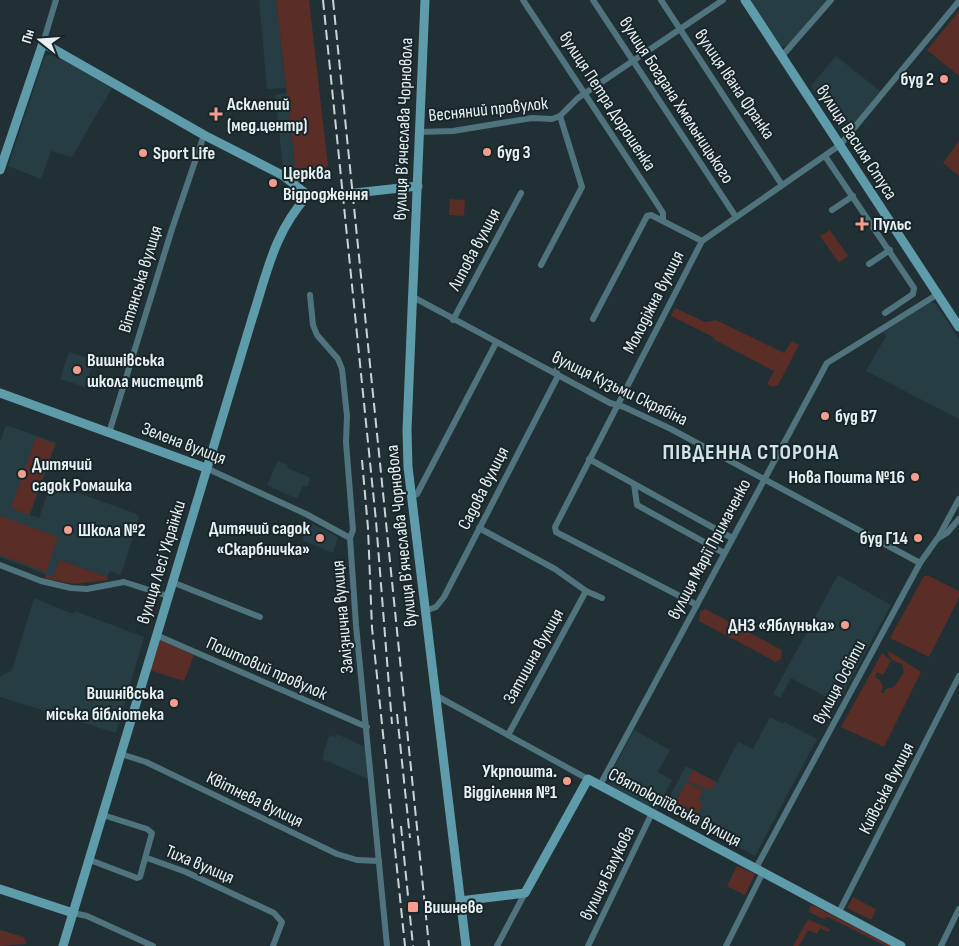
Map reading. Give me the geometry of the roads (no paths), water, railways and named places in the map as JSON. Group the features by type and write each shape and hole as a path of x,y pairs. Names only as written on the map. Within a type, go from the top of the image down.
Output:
{"street":[{"path":"0,170 56,0"},
{"name":"вулиця Вʼячеслава Чорновола","path":"425,0 407,430 411,497 466,946"},
{"name":"вулиця Петра Дорошенка","path":"523,0 663,213 663,220"},
{"name":"вулиця Богдана Хмельницького","path":"593,0 736,217"},
{"name":"вулиця Івана Франка","path":"662,0 782,185"},
{"path":"541,264 582,188 560,116 585,93 634,62 723,0"},
{"name":"вулиця Василя Стуса","path":"745,0 959,327"},
{"path":"782,56 831,0"},
{"name":"Молодіжна вулиця","path":"696,604 556,532 555,527 702,241 840,145 959,1"},
{"path":"43,44 204,135 282,175 308,195 331,195 418,186"},
{"name":"Весняний провулок","path":"420,132 453,130 532,118 552,119 560,116"},
{"name":"Вітянська вулиця","path":"109,433 171,230 204,135"},
{"path":"825,156 854,196 914,288 913,294 885,313"},
{"name":"Липова вулиця","path":"453,320 521,193"},
{"name":"вулиця Лесі Українки","path":"63,946 206,468 279,237 293,211 308,195"},
{"path":"832,210 854,196"},
{"path":"592,319 644,220 651,215 702,241"},
{"path":"869,264 890,250"},
{"name":"вулиця Марії Примаченко","path":"600,785 827,363 938,294"},
{"name":"Залізнична вулиця","path":"310,295 313,324 317,335 338,359 342,369 353,530 350,538 356,625 386,946"},
{"name":"вулиця Кузьми Скрябіна","path":"413,297 610,403 617,404 671,428 920,562"},
{"path":"411,497 418,494 496,343"},
{"name":"Садова вулиця","path":"425,611 436,607 444,596 557,373"},
{"name":"Зелена вулиця","path":"0,393 206,468 306,514 350,538"},
{"path":"589,459 732,538"},
{"path":"634,484 638,505 724,553"},
{"path":"937,539 959,499"},
{"name":"вулиця Освіти","path":"726,946 760,870 920,562 937,539 947,533 959,519"},
{"path":"479,528 555,569 586,592 602,598"},
{"path":"0,565 41,581 71,588 87,588 124,582 168,596"},
{"path":"172,582 260,617"},
{"name":"Затишна вулиця","path":"508,735 586,592"},
{"name":"Поштовий провулок","path":"156,635 367,727"},
{"name":"Київська вулиця","path":"839,912 959,676"},
{"name":"Святоюріївська вулиця","path":"435,695 901,946"},
{"name":"Квітнева вулиця","path":"121,754 146,762 337,854 357,860 379,861"},
{"path":"497,946 588,779"},
{"name":"вулиця Балукова","path":"588,946 652,813"},
{"path":"103,815 147,829 152,833 147,858"},
{"name":"Тиха вулиця","path":"90,860 140,878 147,858 186,872 274,913 282,922 273,946"},
{"path":"0,888 87,916 153,946"},
{"path":"460,901 525,893"},
{"path":"941,946 959,909"}],"railway":[{"path":"323,0 376,521 392,724"},
{"path":"333,0 429,946"},
{"path":"362,460 368,528 372,628 405,946"},
{"path":"397,714 410,838"},
{"path":"401,826 413,946"}],"place":[{"name":"буд 2","path":"944,79"},
{"name":"Асклепий (мед.центр)","path":"216,114"},
{"name":"буд 3","path":"487,152"},
{"name":"Sport Life","path":"143,153"},
{"name":"Церква Відродження","path":"273,183"},
{"name":"Пульс","path":"862,224"},
{"name":"Вишнівська школа мистецтв","path":"77,370"},
{"name":"буд В7","path":"825,416"},
{"name":"Дитячий садок Ромашка","path":"22,474"},
{"name":"Нова Пошта №16","path":"915,477"},
{"name":"Школа №2","path":"68,530"},
{"name":"Дитячий садок «Скарбничка»","path":"320,538"},
{"name":"буд Г14","path":"918,538"},
{"name":"ДНЗ «Яблунька»","path":"845,625"},
{"name":"Вишнівська міська бібліотека","path":"174,703"},
{"name":"Укрпошта. Відділення №1","path":"567,781"},
{"name":"Вишневе","path":"413,907"}],"district":[{"name":"ПІВДЕННА СТОРОНА","path":"751,451"}]}
